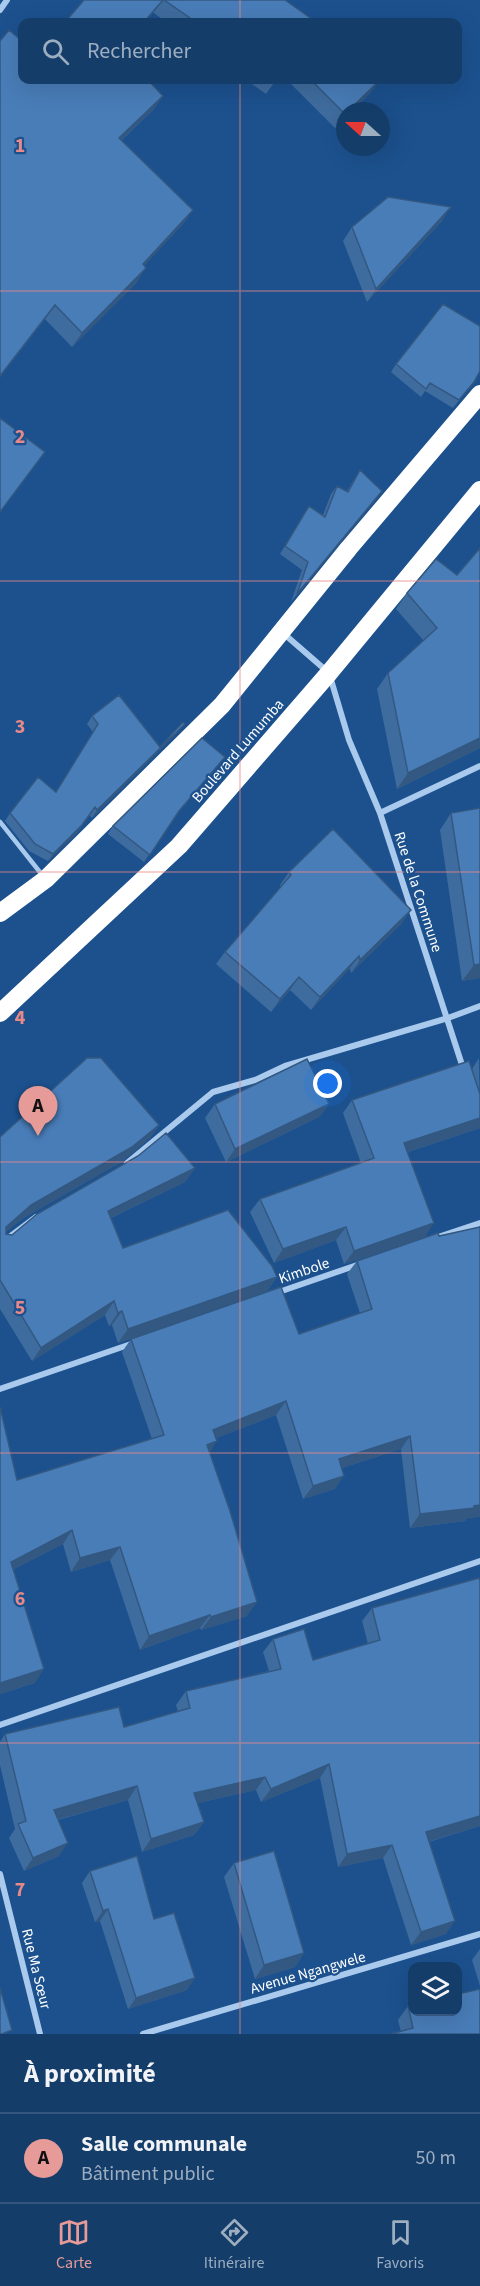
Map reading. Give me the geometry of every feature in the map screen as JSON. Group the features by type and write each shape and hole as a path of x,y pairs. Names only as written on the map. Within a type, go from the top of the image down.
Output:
{"highway":[{"path":"0,913 46,879 222,705 349,548 480,394"},
{"name":"Boulevard Lumumba","path":"0,1013 179,846 328,673 480,490"}],"street":[{"path":"0,10 7,0"},
{"path":"281,632 328,673"},
{"name":"Rue de la Commune","path":"328,673 349,740 380,813 466,1075"},
{"path":"380,813 480,766"},
{"path":"116,1170 126,1165 213,1092 255,1080 285,1066 448,1018 480,1006"},
{"path":"0,1244 26,1223 46,1211"},
{"path":"435,1238 480,1223"},
{"name":"Kimbole","path":"268,1296 368,1262"},
{"path":"0,1389 145,1339"},
{"path":"0,1725 480,1561"},
{"name":"Rue Ma Sœur","path":"0,1874 40,2034"},
{"name":"Avenue Ngangwele","path":"143,2034 480,1934"}],"lane":[{"path":"0,822 46,879"}],"building":[{"path":"84,0 163,0 147,18 68,18"},
{"path":"164,0 285,0 310,18 190,18"},
{"path":"9,30 18,38 18,84 152,84 163,96 119,138 193,210 143,264 146,268 82,333 55,305 0,376 0,41"},
{"path":"315,84 376,84 357,102 336,102 336,105"},
{"path":"388,197 451,207 376,289 352,227"},
{"path":"443,304 480,326 480,371 459,400 430,383 426,389 396,364"},
{"path":"0,418 45,452 0,512"},
{"path":"360,470 382,491 297,594 308,562 285,546 309,506 325,517 337,486 348,492"},
{"path":"480,548 480,738 408,773 388,673 437,628 407,593 436,559 457,575"},
{"path":"119,695 160,747 183,722 185,724 97,810 95,807 82,825 53,854 35,844 10,813 38,777 56,792 98,724 92,716"},
{"path":"202,738 225,757 179,811 150,855 113,826"},
{"path":"480,808 480,964 474,965 451,813"},
{"path":"333,829 411,910 360,960 359,956 320,997 299,977 280,999 225,952 291,875 289,872"},
{"path":"87,1058 101,1058 159,1125 132,1147 31,1205 6,1227 6,1234 12,1235 37,1214 138,1156 166,1133 195,1168 108,1211 123,1248 228,1210 272,1266 277,1277 128,1329 122,1311 118,1313 114,1301 41,1348 0,1280 0,1137"},
{"path":"307,1059 329,1104 235,1149 215,1104"},
{"path":"469,1061 480,1094 480,1118 404,1143 434,1223 354,1251 346,1227 283,1249 260,1199 374,1158 352,1100"},
{"path":"480,1227 480,1505 474,1508 420,1514 410,1436 339,1459 344,1476 313,1486 286,1401 213,1430 217,1441 207,1445 230,1511 257,1602 149,1636 120,1547 80,1558 72,1530 11,1562 44,1669 0,1683 0,1407 17,1480 164,1435 131,1339 281,1287 299,1334 372,1309 357,1261 438,1233 439,1236"},
{"path":"479,1578 480,1816 426,1832 455,1921 421,1932 392,1845 347,1854 329,1764 271,1789 265,1777 194,1793 204,1822 151,1839 137,1786 54,1810 68,1843 33,1858 18,1824 26,1821 5,1734 119,1707 124,1727 190,1708 186,1691 281,1669 273,1639 304,1629 313,1660 380,1640 372,1608"},
{"path":"274,1851 304,1953 264,1965 234,1863"},
{"path":"137,1856 154,1919 174,1913 195,1978 136,1998 108,1909 103,1911 90,1871"},
{"path":"0,1988 12,2030 2,2034 0,2034"},
{"path":"480,1989 480,2034 391,2034 413,2028 410,2016 462,2016 462,1993"}],"place":[{"name":"Salle communale","path":"38,1136"}]}
